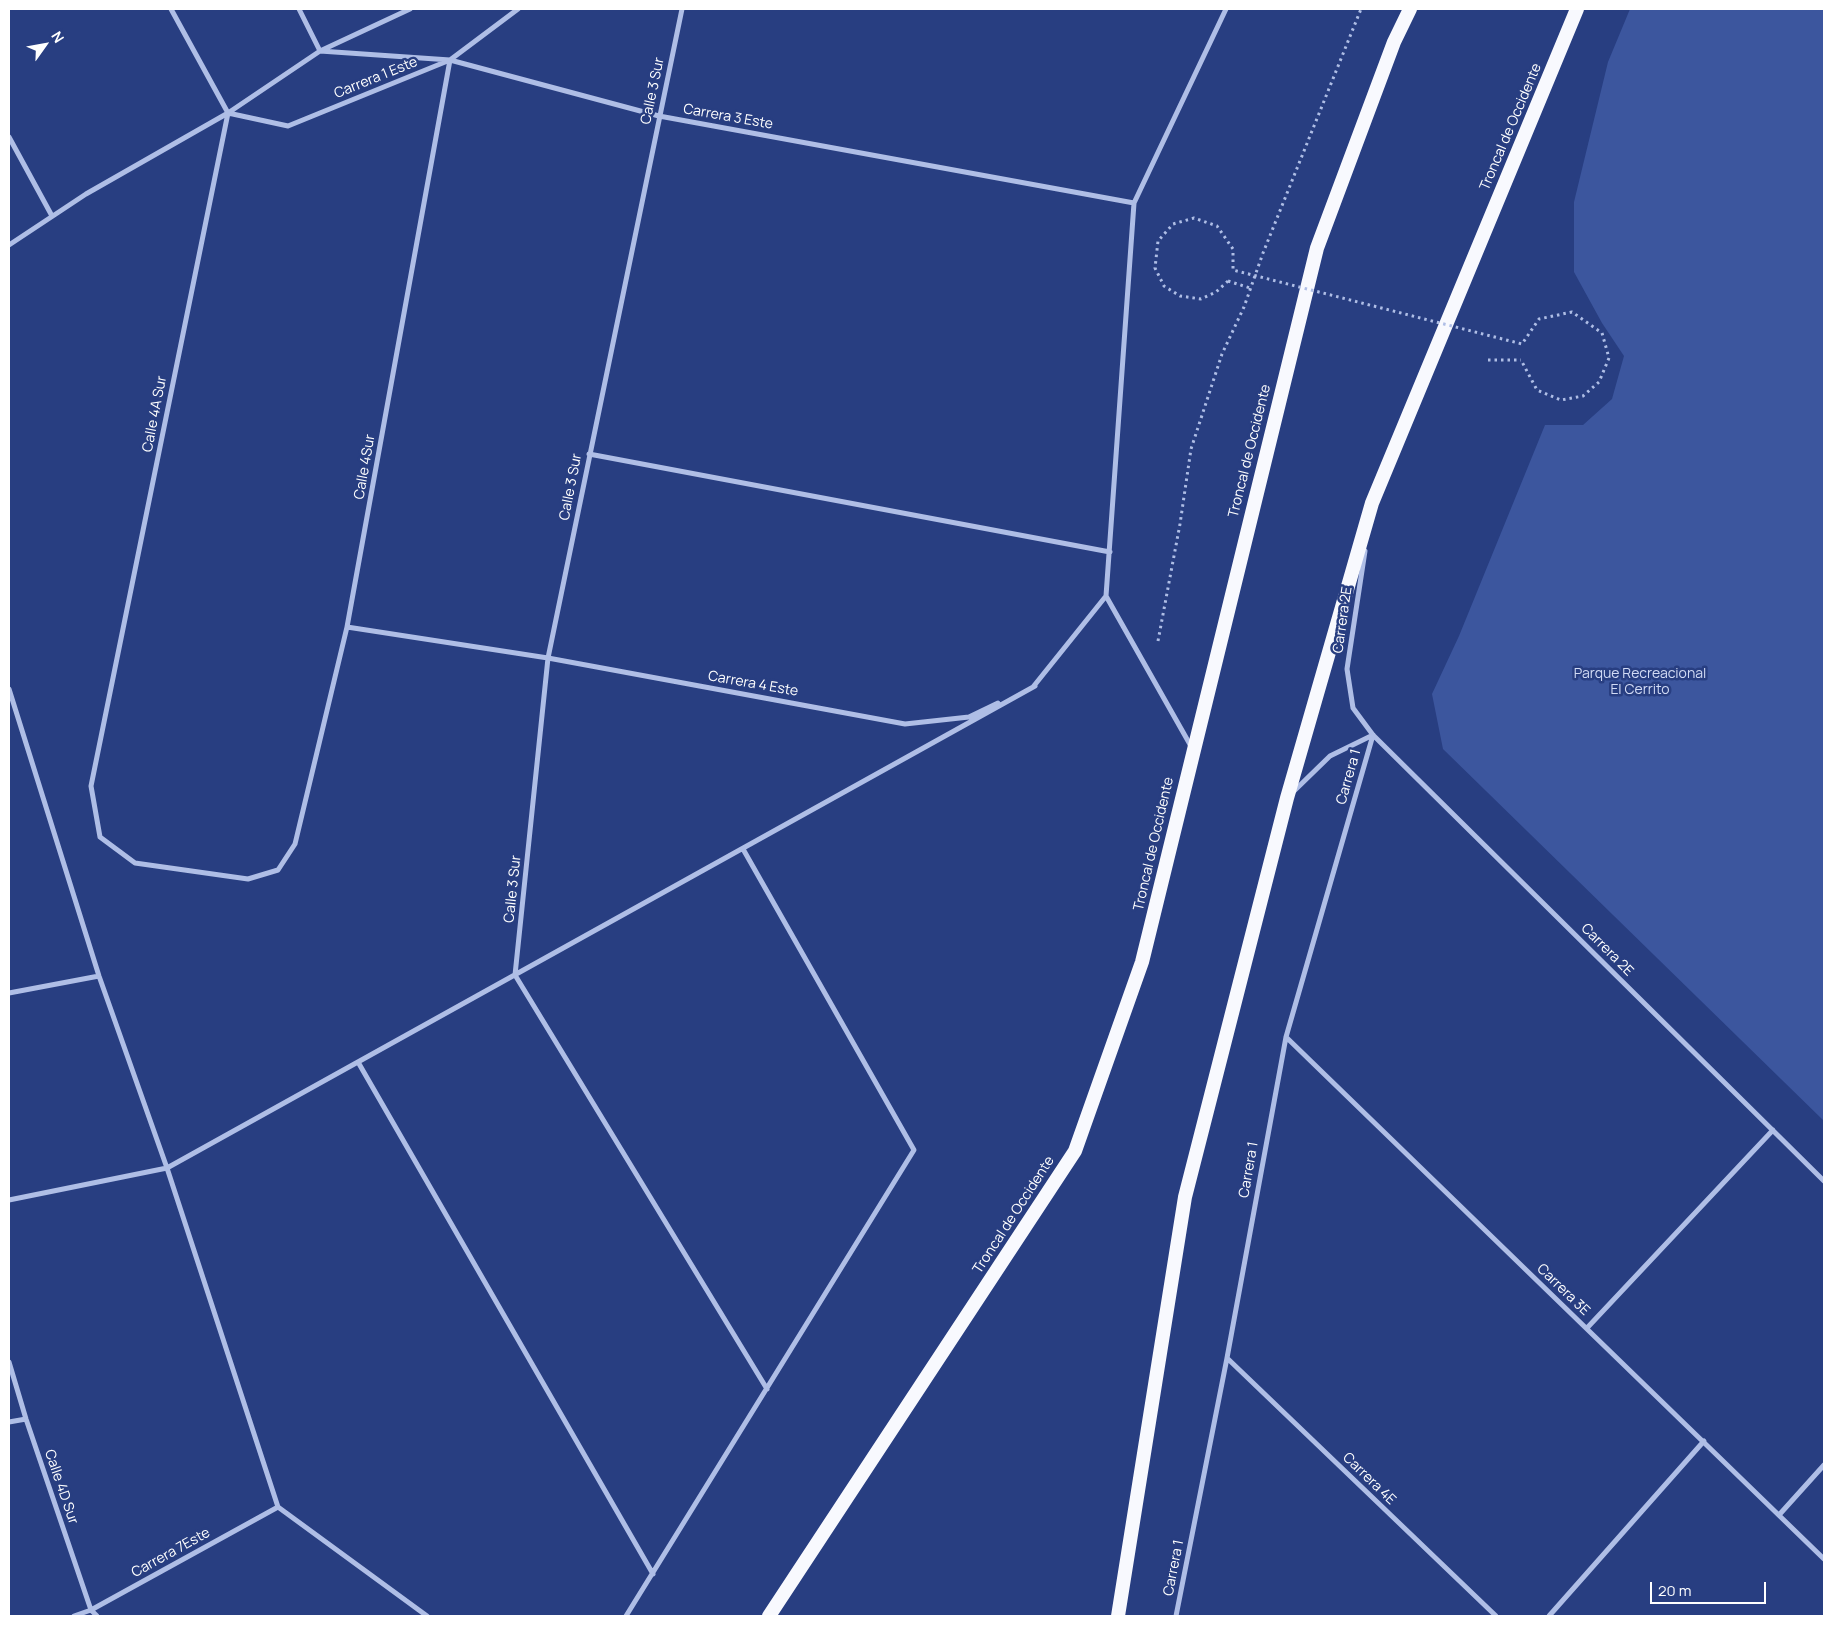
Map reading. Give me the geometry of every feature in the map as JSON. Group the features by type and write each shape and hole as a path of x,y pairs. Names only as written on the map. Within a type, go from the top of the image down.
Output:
{"highway":[{"name":"Troncal de Occidente","path":"768,1616 1076,1150 1142,962 1317,248 1394,42 1410,9"},
{"name":"Troncal de Occidente","path":"1118,1616 1185,1197 1287,798 1372,503 1577,9"}],"street":[{"path":"171,9 228,113"},
{"path":"299,9 320,51"},
{"path":"9,245 86,194 228,113 320,51 410,9"},
{"name":"Carrera 1 Este","path":"228,113 288,126 450,60 518,9"},
{"name":"Calle 3 Sur","path":"515,975 548,658 682,9"},
{"path":"1193,750 1106,596 1134,203 1224,9"},
{"name":"Carrera 3 Este","path":"320,51 450,60 659,116 1134,203"},
{"name":"Calle 4Sur","path":"278,870 295,844 347,627 450,60"},
{"name":"Calle 4A Sur","path":"228,113 91,786 100,837 135,863 248,879 278,870"},
{"path":"9,138 52,216"},
{"path":"589,454 1110,552"},
{"name":"Carrera 2E","path":"1372,503 1347,669 1353,708 1373,735 1824,1181"},
{"name":"Carrera 4 Este","path":"347,627 548,658 905,724 969,717 1034,686 1106,596"},
{"path":"9,1200 167,1168 1034,686"},
{"path":"9,689 99,976 167,1168 278,1507 427,1616"},
{"path":"1287,798 1330,756 1373,735"},
{"name":"Carrera 1","path":"1176,1616 1286,1036 1373,735"},
{"path":"626,1616 914,1150 743,848"},
{"path":"515,975 767,1389"},
{"path":"9,993 99,976"},
{"name":"Carrera 3E","path":"1286,1036 1824,1559"},
{"path":"358,1062 653,1574"},
{"path":"1587,1328 1772,1130"},
{"name":"Carrera 4E","path":"1226,1358 1496,1616"},
{"name":"Calle 4D Sur","path":"9,1362 26,1419 90,1610"},
{"path":"9,1422 26,1419"},
{"path":"1549,1616 1704,1441"},
{"path":"1779,1515 1824,1465"},
{"name":"Carrera 7Este","path":"74,1616 90,1610 278,1507"},
{"path":"90,1610 97,1616"}],"path":[{"path":"1152,677 1180,524 1191,449 1222,354 1361,9"},
{"path":"1250,288 1228,281 1216,292 1201,299 1180,296 1164,286 1155,268 1158,241 1173,224 1194,218 1218,226 1233,249 1233,270 1522,344 1539,319 1572,312 1602,333 1608,358 1599,382 1583,396 1561,400 1537,390 1521,360 1488,360"}],"green space":[{"name":"Parque Recreacional El Cerrito","path":"1630,9 1824,9 1824,1121 1443,749 1432,694 1459,636 1545,425 1583,425 1612,399 1624,356 1602,323 1574,272 1574,202 1608,62"}]}
